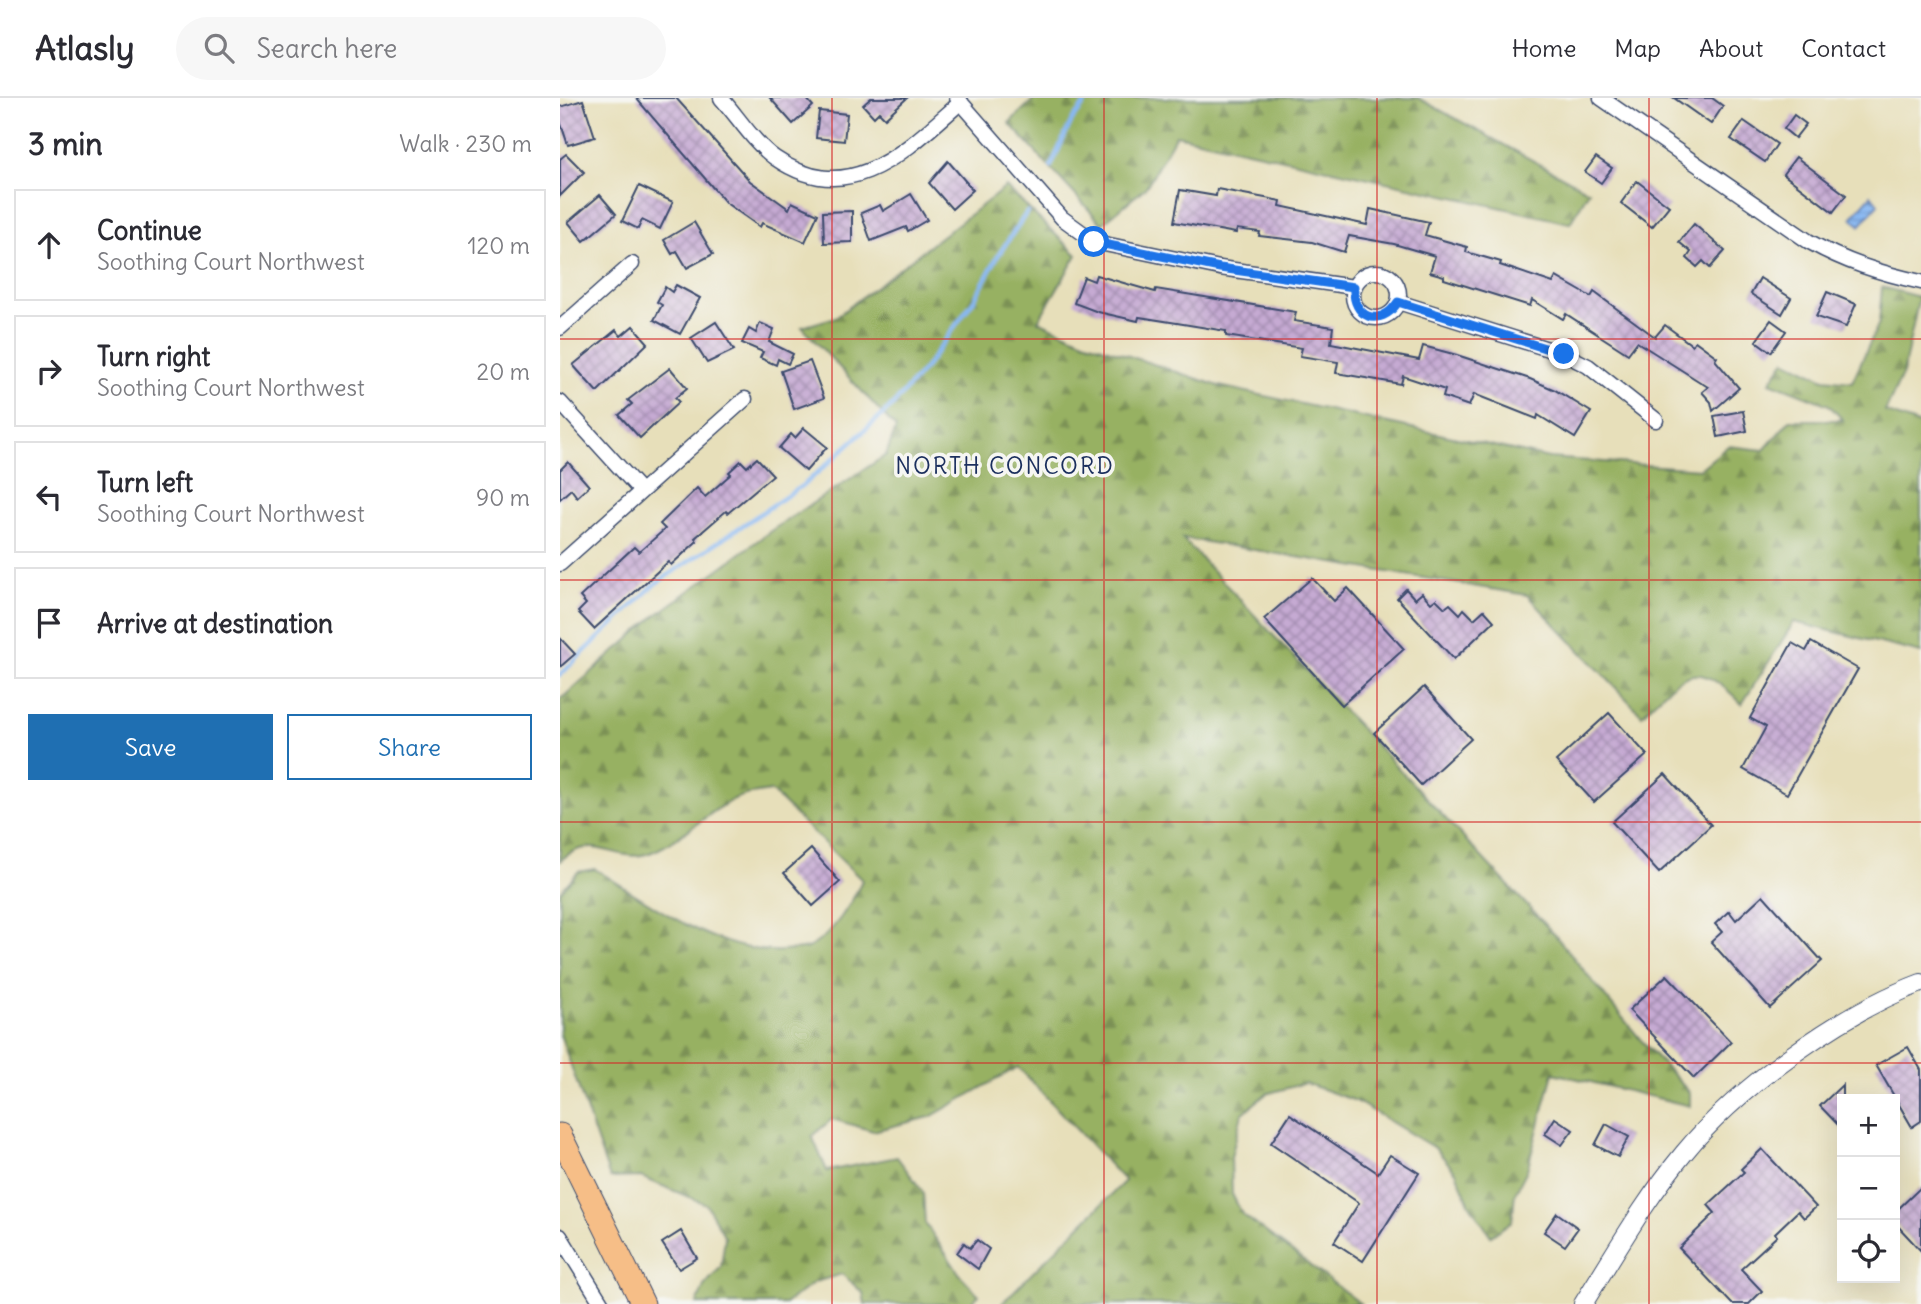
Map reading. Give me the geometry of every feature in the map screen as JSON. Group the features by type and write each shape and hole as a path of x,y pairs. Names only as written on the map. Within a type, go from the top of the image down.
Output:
{"main road":[{"path":"560,1135 643,1304"}],"street":[{"path":"721,98 773,156 795,170 832,178 864,174 892,160 959,100 1062,218 1094,242 1220,268 1354,287"},
{"path":"1601,98 1818,247 1876,272 1921,282"},
{"path":"560,328 632,264"},
{"path":"1371,272 1383,273 1393,279 1399,290 1398,302 1391,312 1380,317 1368,317 1358,310 1353,299 1354,287 1361,277 1371,272"},
{"path":"1398,302 1564,354 1588,366 1656,419"},
{"path":"560,564 745,399"},
{"path":"560,402 640,490"},
{"path":"1583,1304 1640,1213 1684,1153 1705,1130 1766,1076 1822,1035 1921,983"},
{"path":"560,1236 602,1304"}],"green space":[{"path":"1035,98 1418,98 1589,191 1570,223 1176,135 1146,187 1102,224 1009,123"},
{"path":"1006,187 1077,255 1038,321 1084,341 1219,386 1549,458 1700,469 1728,446 1764,450 1790,420 1843,420 1829,405 1770,382 1785,360 1824,379 1852,382 1879,323 1882,287 1919,297 1903,373 1885,412 1921,425 1921,653 1794,622 1742,704 1712,679 1700,675 1689,676 1668,689 1642,715 1527,595 1182,538 1554,934 1640,1039 1690,1093 1690,1106 1553,1073 1527,1170 1515,1193 1512,1221 1491,1236 1470,1205 1456,1172 1436,1149 1356,1101 1305,1083 1266,1094 1242,1114 1231,1157 1232,1194 1242,1214 1361,1304 1001,1304 1125,1181 1018,1067 930,1117 873,1131 832,1119 812,1136 827,1171 897,1157 923,1192 925,1223 961,1276 979,1295 970,1304 865,1304 863,1293 842,1274 815,1282 785,1304 697,1304 704,1286 721,1267 725,1237 706,1204 641,1177 610,1178 560,1034 560,892 578,872 595,869 665,913 715,938 767,951 810,947 834,926 853,898 862,880 771,791 734,799 673,841 652,852 628,855 584,848 572,852 560,861 560,700 655,616 772,530 886,455 896,428 802,327 836,317"}],"water":[{"path":"1871,195 1878,204 1860,226 1852,217"}],"building":[{"path":"636,98 676,98 750,181 789,209 792,202 818,214 805,242 762,223 760,227 726,203"},
{"path":"770,98 806,98 813,106 793,124"},
{"path":"871,98 907,98 885,118 879,112 874,117 863,105"},
{"path":"1674,98 1712,98 1723,106 1711,124"},
{"path":"583,100 595,137 568,145 560,121 560,107"},
{"path":"819,111 847,114 844,141 816,138"},
{"path":"1794,115 1806,124 1795,138 1784,129"},
{"path":"1744,121 1777,144 1765,162 1731,139"},
{"path":"566,154 584,172 560,196 560,159"},
{"path":"1596,157 1612,168 1601,183 1585,172"},
{"path":"1796,157 1846,195 1833,212 1783,174"},
{"path":"948,161 973,190 952,209 929,183"},
{"path":"1637,181 1669,206 1652,227 1621,203"},
{"path":"639,186 673,202 660,229 642,220 638,229 622,221"},
{"path":"1217,189 1281,201 1280,206 1367,225 1370,209 1429,222 1425,235 1467,247 1466,252 1501,262 1500,265 1553,283 1556,277 1591,297 1594,292 1655,337 1665,325 1692,345 1695,341 1717,357 1715,360 1739,388 1713,411 1711,402 1702,392 1708,387 1637,342 1628,354 1566,314 1563,319 1532,300 1530,306 1444,279 1444,276 1430,272 1435,256 1394,244 1349,236 1344,252 1312,242 1259,236 1260,232 1237,229 1236,233 1174,222 1180,190 1216,196"},
{"path":"911,194 927,220 908,231 906,227 871,241 861,213 880,205 883,211"},
{"path":"600,195 616,214 584,241 568,222"},
{"path":"852,211 852,242 824,243 823,212"},
{"path":"694,222 713,254 687,268 677,251 672,254 664,240"},
{"path":"1694,224 1725,251 1710,268 1703,261 1697,267 1687,258 1691,252 1679,242"},
{"path":"1096,275 1155,292 1156,289 1296,312 1294,321 1333,327 1331,343 1419,360 1423,346 1457,355 1530,379 1555,390 1591,412 1575,438 1538,415 1537,419 1474,394 1469,406 1443,397 1445,390 1403,376 1401,384 1336,373 1338,362 1300,356 1302,348 1226,336 1226,331 1139,317 1138,321 1098,312 1074,303 1084,277 1094,281"},
{"path":"1760,278 1791,298 1782,314 1751,294"},
{"path":"676,285 700,298 680,334 654,320 662,305 657,302 665,287 672,292"},
{"path":"1827,292 1856,304 1846,327 1816,317"},
{"path":"1771,320 1786,331 1771,352 1756,341"},
{"path":"716,322 734,350 707,363 691,338"},
{"path":"760,323 774,329 769,342 793,354 788,364 778,359 776,365 760,358 763,352 742,343 749,329 756,333"},
{"path":"633,326 648,343 597,392 573,365 616,330 621,336"},
{"path":"810,361 824,398 794,409 781,371"},
{"path":"670,368 687,388 675,398 679,402 640,438 619,415 632,404 628,400"},
{"path":"1743,411 1747,431 1718,437 1714,416"},
{"path":"804,428 827,447 806,471 779,448 791,434 795,438"},
{"path":"757,458 773,475 728,513 726,511 695,538 697,541 671,565 668,562 594,629 578,612 586,604 580,597 634,547 639,552 665,529 660,524 697,488 705,497 731,474 729,472 741,461 747,467"},
{"path":"568,462 589,486 577,497 571,489 560,499 560,470"},
{"path":"1312,578 1334,601 1348,588 1404,649 1342,705 1264,619"},
{"path":"1406,589 1415,599 1422,593 1431,603 1436,599 1445,608 1450,604 1460,614 1464,609 1474,619 1484,610 1494,621 1454,659 1397,598"},
{"path":"560,638 575,654 560,667"},
{"path":"1811,642 1858,669 1787,794 1743,769 1766,727 1750,718 1792,643 1806,651"},
{"path":"1424,687 1471,739 1421,785 1374,733"},
{"path":"1609,713 1647,755 1594,802 1556,761"},
{"path":"1665,774 1711,825 1659,873 1612,822"},
{"path":"811,849 840,882 813,906 784,873"},
{"path":"1763,895 1822,961 1770,1008 1711,942 1722,932 1715,924 1729,911 1736,920"},
{"path":"1667,975 1731,1042 1694,1078 1629,1010"},
{"path":"1908,1047 1921,1070 1921,1121 1912,1127 1900,1106 1900,1094 1893,1094 1876,1065"},
{"path":"1842,1085 1842,1094 1837,1094 1837,1124 1820,1106"},
{"path":"1290,1114 1378,1173 1390,1155 1419,1173 1363,1261 1334,1242 1359,1203 1271,1143"},
{"path":"1555,1118 1573,1130 1562,1145 1545,1134"},
{"path":"1606,1124 1629,1137 1618,1157 1595,1145"},
{"path":"1762,1149 1816,1207 1804,1218 1798,1211 1775,1233 1777,1236 1741,1269 1762,1291 1749,1304 1732,1304 1679,1248 1715,1213 1708,1205 1744,1172 1741,1169"},
{"path":"1921,1187 1921,1251 1900,1228 1900,1207"},
{"path":"1557,1213 1578,1228 1565,1246 1544,1232"},
{"path":"681,1231 697,1258 679,1269 662,1243"},
{"path":"977,1240 989,1249 978,1269 957,1253 964,1243 970,1248"}],"waterway":[{"path":"1051,166 1071,122 1089,98"},
{"path":"560,675 655,584 806,483 892,406 925,368 974,300 999,254 1027,212"}],"district":[{"name":"NORTH CONCORD","path":"1005,466"}],"route":[{"path":"1094,242 1220,268 1354,287 1353,299 1358,310 1368,317 1380,317 1391,312 1398,302 1564,354"}]}
